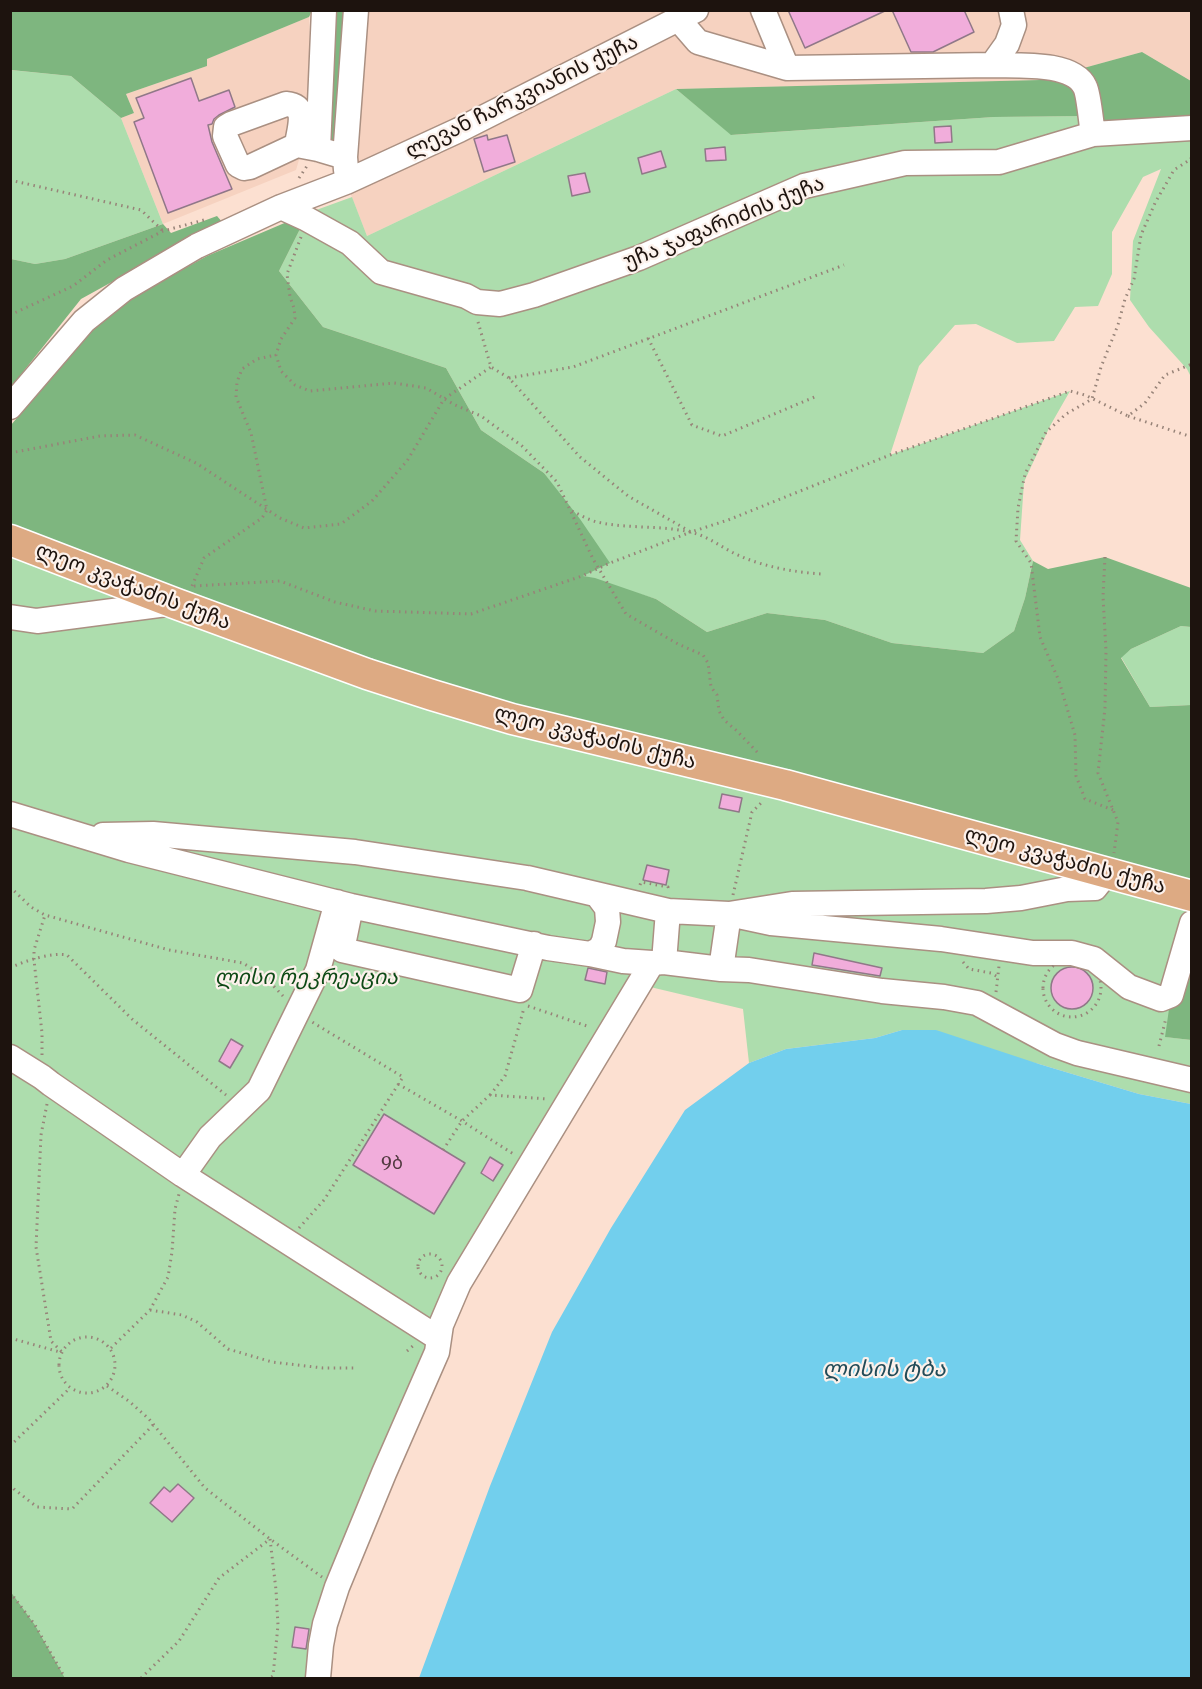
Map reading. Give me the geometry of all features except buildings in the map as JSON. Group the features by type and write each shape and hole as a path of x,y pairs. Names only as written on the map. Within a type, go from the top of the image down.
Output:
{"main road":[{"name":"ლეო კვაჭაძის ქუჩა","path":"10,540 183,595 367,674 489,712 785,785 1191,896"}],"street":[{"path":"324,10 308,147 345,157"},
{"path":"346,182 345,157 357,10"},
{"path":"763,10 787,68"},
{"path":"992,65 1007,44 1014,25 1011,10"},
{"path":"688,15 698,42 787,68 992,65 1055,68 1075,75 1085,87 1093,134"},
{"name":"ლევან ჩარკვიანის ქუჩა","path":"10,407 84,321 124,289 197,246 281,207 346,182 459,130 688,15"},
{"name":"უჩა ჯაფარიძის ქუჩა","path":"281,207 350,243 381,272 466,296 477,302 500,304 534,295 639,258 804,186 905,163 999,162 1093,134 1191,128"},
{"path":"10,617 37,621 183,595"},
{"path":"10,814 129,850 344,904 548,948 623,961 749,970 977,1003 1055,1045 1077,1053 1191,1080"},
{"path":"80,835 153,834 355,852 527,878 598,896 668,900 730,908 792,904 986,901 1021,898 1095,888 1107,873"},
{"path":"590,954 600,949 608,922 607,908 598,896"},
{"path":"318,1678 325,1624 337,1587 436,1352 441,1325 459,1283 609,1033 658,962 668,900"},
{"path":"344,904 342,950 520,990 534,944"},
{"path":"183,1174 210,1137 259,1090 318,970 344,904"},
{"path":"730,908 771,923 941,939 1042,960 1072,953 1094,959 1129,987 1161,999 1171,995 1191,923"},
{"path":"721,969 730,908"},
{"path":"10,1057 183,1174 438,1338"}],"path":[{"path":"1113,810 1085,799 1076,776 1075,735 1059,681 1040,637 1031,563 1016,541 1018,508 1025,474 1046,432 1066,414 1092,399 1101,367 1134,279 1141,235 1155,203 1174,170 1191,161 1191,153"},
{"path":"10,180 141,210 163,231 107,260 73,286 10,315"},
{"path":"305,218 287,274 295,318 281,339 276,355 281,371 295,385 310,391 394,383 426,388 454,405 481,416 522,446 557,482 593,559 626,614 678,644 703,655 708,663 711,687 717,696 719,711 724,720 763,758"},
{"path":"509,378 573,367 844,265"},
{"path":"477,302 477,317 491,367 509,378 580,457 628,496 739,556 802,573 822,574"},
{"path":"648,338 692,425 722,436 817,396"},
{"path":"183,595 204,558 262,518 267,510 251,433 236,397 237,382 242,369 256,359 276,355"},
{"path":"1128,416 1145,403 1166,375 1191,363"},
{"path":"10,453 100,436 135,435 196,463 280,518 304,528 341,524 372,501 407,461 444,399 491,367"},
{"path":"183,595 243,584 280,581 335,602 375,611 471,614 582,576 890,455 1070,391 1085,395 1128,416 1191,437"},
{"path":"570,510 595,522 692,532"},
{"path":"1105,557 1103,596 1106,651 1105,708 1098,772 1118,822 1115,851 1107,873"},
{"path":"730,908 752,812 785,785"},
{"path":"640,884 641,882 668,887 668,900"},
{"path":"10,887 30,907 45,915 169,950 243,963 265,977 297,1012 403,1077 324,1200 288,1240"},
{"path":"45,915 34,950 46,1080 36,1247 51,1341 62,1352"},
{"path":"10,968 22,962 60,953 67,955 132,1019 242,1108"},
{"path":"1078,958 1094,968 1100,976 1102,986 1097,1004 1081,1016 1062,1015 1053,1010 1043,993 1046,975 1042,960 1059,961 1078,958"},
{"path":"995,994 998,976"},
{"path":"1159,1046 1171,995"},
{"path":"443,1150 462,1121 490,1095 505,1076 525,1005 609,1033"},
{"path":"398,1084 530,1164"},
{"path":"490,1095 568,1100"},
{"path":"111,1348 150,1310 168,1277 175,1209 183,1174"},
{"path":"432,1254 439,1257 442,1269 438,1275 431,1278 421,1274 418,1266 424,1256 432,1254"},
{"path":"150,1310 189,1318 228,1349 272,1362 323,1368 356,1368"},
{"path":"88,1337 98,1339 111,1348 116,1369 113,1378 102,1390 90,1394 80,1393 63,1381 59,1371 59,1362 62,1352 69,1344 77,1339 88,1337"},
{"path":"10,1338 62,1352"},
{"path":"107,1386 130,1402 153,1425 205,1488 270,1539 337,1587"},
{"path":"10,1446 70,1388"},
{"path":"10,1484 37,1507 72,1509 153,1425"},
{"path":"270,1539 278,1625 272,1678"},
{"path":"141,1678 179,1641 219,1578 270,1539"},
{"path":"10,1592 35,1625 65,1678"}],"shaded area":[{"path":"345,10 1191,11 1191,81 1142,52 1041,80 676,89 367,236 346,182"},
{"path":"309,17 312,116 296,170 163,224 121,118 134,113 126,94 207,66 206,59"}],"green space":[{"path":"10,11 312,11 309,17 207,59 207,66 126,94 134,113 121,118 71,76 11,70"},
{"path":"329,11 345,11 339,147 318,149"},
{"path":"1142,52 1191,81 1191,119 1093,134 1089,116 994,117 731,135 676,89 1040,80"},
{"path":"10,70 71,76 121,118 163,224 65,259 35,264 11,259"},
{"path":"676,89 732,135 994,117 1191,118 1191,377 1187,369 1149,327 1130,300 1133,241 1161,169 1143,177 1112,232 1112,274 1098,306 1075,307 1054,341 1017,343 976,324 955,325 919,366 890,455 1070,391 1050,426 1024,482 1020,540 1033,561 1025,598 1014,631 983,653 892,643 825,620 767,613 707,632 656,599 582,576 609,563 544,473 481,430 446,368 323,327 279,271 308,213 352,197 367,236"},
{"path":"308,213 279,271 323,327 446,368 481,430 544,473 580,519 610,563 583,576 656,599 707,632 767,613 825,620 892,643 983,653 1014,631 1025,598 1033,561 1048,569 1105,557 1191,588 1191,627 1181,626 1131,649 1121,658 1150,707 1191,705 1191,880 551,716 413,678 11,531 11,425 91,330 129,299 207,256"},
{"path":"217,216 223,223 81,299 11,387 11,259 35,264 65,259 163,224 171,233"},
{"name":"ლისი რეკრეაცია","path":"11,551 792,797 1191,907 1191,923 1166,1037 1191,1040 1191,1104 1139,1094 1039,1064 902,1030 875,1038 786,1049 749,1063 743,1009 646,986 469,1276 309,1678 65,1678 35,1625 11,1592"},
{"path":"1181,626 1191,627 1191,705 1150,707 1121,657 1131,649"},
{"path":"1191,923 1191,1040 1165,1037 1171,995"},
{"path":"11,1592 35,1625 65,1678 11,1678"}],"water":[{"name":"ლისის ტბა","path":"902,1030 936,1030 1139,1094 1191,1104 1191,1678 419,1678 490,1486 552,1332 611,1228 685,1110 749,1063 786,1049 875,1038"}]}
